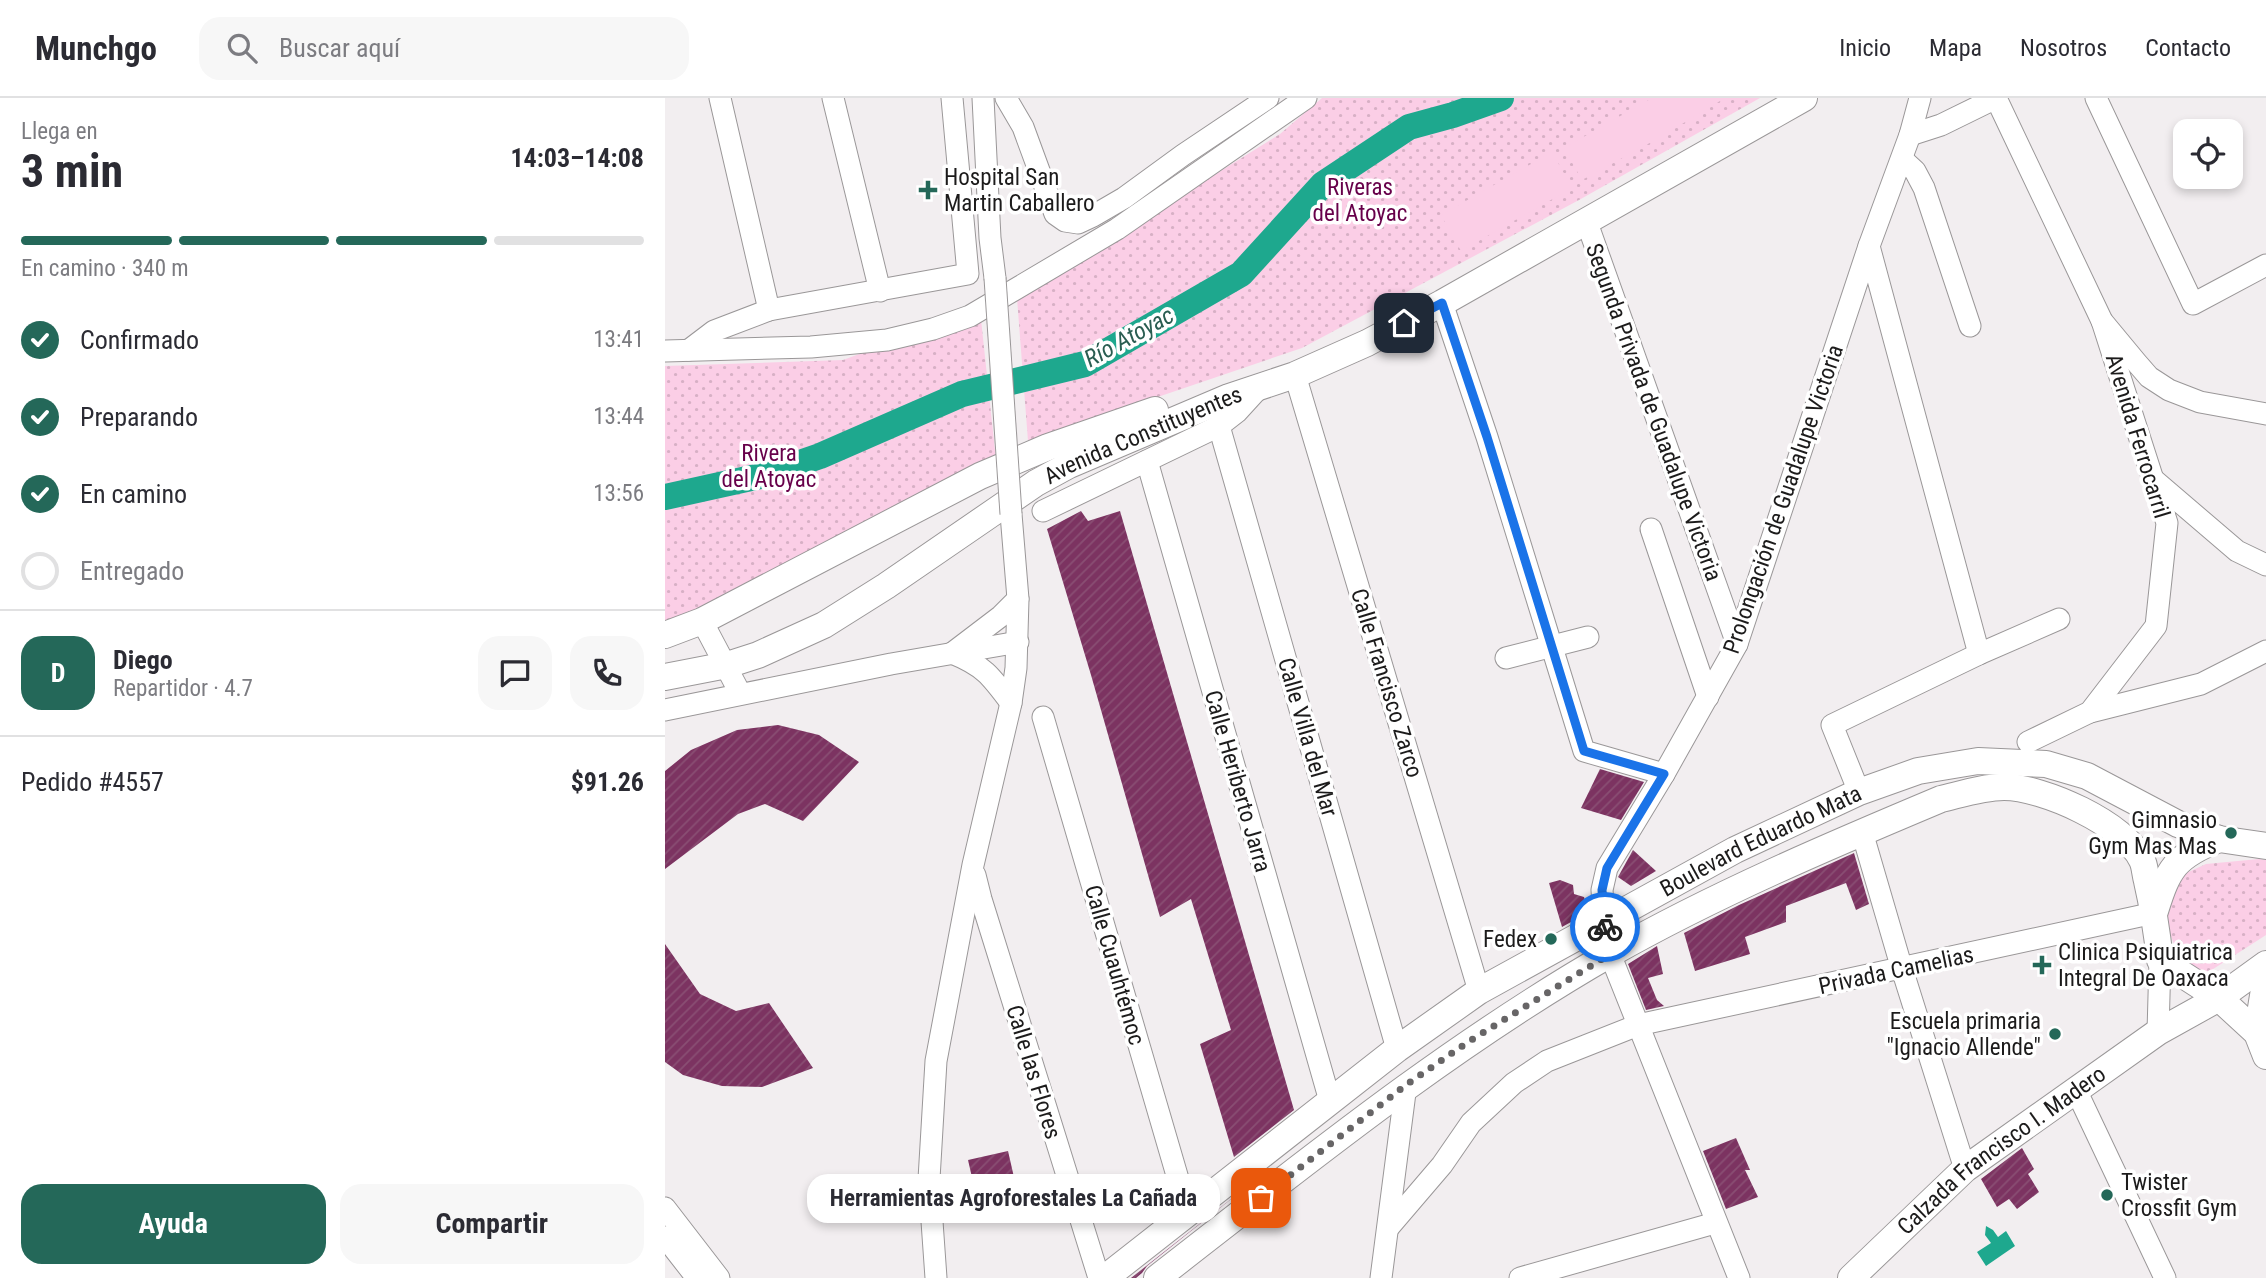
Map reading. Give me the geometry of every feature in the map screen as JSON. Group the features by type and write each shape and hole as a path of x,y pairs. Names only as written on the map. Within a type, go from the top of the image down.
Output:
{"main road":[{"path":"1229,397 1295,375 1367,343 1804,98"},
{"name":"Avenida Constituyentes","path":"665,635 702,621 980,476 1031,454 1148,412 1200,400 1229,397"},
{"name":"Avenida Constituyentes","path":"665,677 727,665 769,651 824,625 886,586 1036,483 1129,438 1229,397"},
{"name":"Boulevard Eduardo Mata","path":"1105,1278 1397,1049 1479,990 1735,849 1859,792 1918,771 1977,761 2046,764 2087,776 2178,824 2219,839 2266,846"},
{"name":"Boulevard Eduardo Mata","path":"1157,1278 1406,1085 1468,1042 1610,954 1756,879 1941,799 2006,787 2043,794 2080,808 2127,842 2142,860 2154,913"},
{"path":"2101,821 2117,818 2122,813 2123,805 2118,792"},
{"path":"2219,839 2202,846 2175,865 2166,876 2154,913 2160,960 2219,998 2262,1045"},
{"name":"Calzada Francisco I. Madero","path":"1851,1278 1965,1169 2158,1032 2219,998 2266,964"},
{"path":"2262,1045 2266,977"}],"street":[{"path":"720,98 769,310"},
{"path":"833,98 880,291"},
{"path":"689,350 714,331 769,310 968,274 952,98"},
{"path":"936,1278 929,1179 936,1061 973,865 1011,703 1018,642 1018,599 983,98"},
{"path":"1006,98 1023,127 1055,214 1065,221 1078,223 1124,198 1268,98"},
{"path":"665,351 811,347 887,340 933,330 970,316 1117,229 1306,98"},
{"name":"Prolongación de Guadalupe Victoria","path":"1739,1278 1610,954 1602,890 1607,868 1664,774 1737,644 1870,246 1902,159 1920,98"},
{"path":"1910,135 1941,125 1996,98 2102,321 2149,377 2169,390 2200,402 2266,414"},
{"path":"2097,98 2193,304 2266,265"},
{"path":"1902,159 1915,171 1924,188 1970,326"},
{"name":"Segunda Privada de Guadalupe Victoria","path":"1586,220 1737,644"},
{"path":"1870,246 1979,654"},
{"path":"1442,303 1553,646 1584,751 1664,774"},
{"name":"Avenida Ferrocarril","path":"2028,742 2090,712 2157,626 2167,523 2102,321"},
{"name":"Calle Francisco Zarco","path":"1295,375 1479,990"},
{"path":"1043,512 1219,426 1237,412 1258,389"},
{"name":"Calle Villa del Mar","path":"1219,426 1397,1049"},
{"name":"Calle Heriberto Jarra","path":"1147,461 1330,1101"},
{"path":"2154,480 2237,551 2266,565"},
{"path":"1651,529 1708,697"},
{"path":"952,653 1018,599"},
{"path":"1859,792 1832,725 1979,654 2059,619"},
{"path":"702,621 740,693"},
{"path":"1506,658 1588,636"},
{"path":"665,710 740,693 1018,642"},
{"path":"2090,712 2201,684 2266,651"},
{"path":"952,653 976,663 1011,703"},
{"name":"Calle Cuauhtémoc","path":"1043,717 1188,1213"},
{"path":"1863,832 1902,969 1965,1169"},
{"name":"Calle las Flores","path":"973,865 981,899 1099,1278"},
{"name":"Privada Camelias","path":"1389,1227 1442,1164 1471,1123 1514,1083 1547,1060 1638,1025 2154,913"},
{"path":"2158,1032 2160,960"},
{"path":"1381,1278 1406,1085"},
{"path":"2076,1090 2165,1278"},
{"path":"665,1208 719,1278"},
{"path":"1520,1278 1715,1223"},
{"path":"665,1237 697,1278"}],"green space":[{"name":"Riveras del Atoyac","path":"1322,98 1760,98 1579,200 1302,348 1028,441 1017,298 1280,134"},
{"path":"1652,98 1725,98 1582,180 1564,148"},
{"path":"1552,152 1572,188 1461,251 1441,215"},
{"name":"Rivera del Atoyac","path":"980,310 996,460 665,634 665,366 843,360"},
{"path":"2266,860 2266,935 2207,973 2191,970 2177,952 2165,921 2165,901 2184,874 2206,864"}],"shaded area":[{"path":"1986,1226 1998,1237 2006,1231 2015,1246 1986,1266 1977,1252 1991,1243 1985,1235"}],"building":[{"path":"1081,511 1088,521 1120,511 1294,1110 1234,1157 1200,1044 1231,1030 1191,899 1160,917 1047,529"},
{"path":"778,725 819,735 859,762 803,821 765,804 738,814 665,869 665,771 691,750 737,730"},
{"path":"1600,769 1644,782 1621,820 1581,808"},
{"path":"1633,850 1656,871 1631,886 1618,877"},
{"path":"1854,853 1869,904 1856,910 1846,883 1786,906 1786,922 1745,937 1750,954 1695,971 1684,933"},
{"path":"1560,880 1573,885 1574,894 1584,897 1589,912 1562,927 1549,883"},
{"path":"665,944 700,994 736,1011 769,1003 813,1068 762,1087 722,1086 683,1075 665,1062"},
{"path":"1657,946 1663,974 1648,978 1657,1000 1664,1006 1646,1010 1628,964"},
{"path":"1736,1138 1750,1170 1745,1170 1758,1197 1726,1209 1703,1151"},
{"path":"2022,1148 2034,1169 2028,1174 2039,1192 2017,1209 2009,1199 1997,1207 1981,1179"},
{"path":"1008,1151 1016,1186 976,1195 968,1160"},
{"path":"1264,1173 1147,1266 1136,1278 1131,1278"}],"waterway":[{"name":"Río Atoyac","path":"665,497 765,475 820,456 962,394 1085,364 1241,274 1323,184 1409,127 1501,98"}],"way so far":[{"path":"1261,1198 1406,1085 1468,1042 1610,954 1605,927"}],"place":[{"name":"Hospital San Martin Caballero","path":"928,190"},
{"name":"Gimnasio Gym Mas Mas","path":"2231,833"},
{"name":"Fedex","path":"1551,939"},
{"name":"Clinica Psiquiatrica Integral De Oaxaca","path":"2042,965"},
{"name":"Escuela primaria \"Ignacio Allende\"","path":"2055,1034"},
{"name":"Twister Crossfit Gym","path":"2107,1195"},
{"name":"Herramientas Agroforestales La Cañada","path":"1261,1198"}],"route":[{"path":"1404,323 1442,303 1487,437 1584,751 1664,774 1607,868 1602,890 1605,927"}]}
